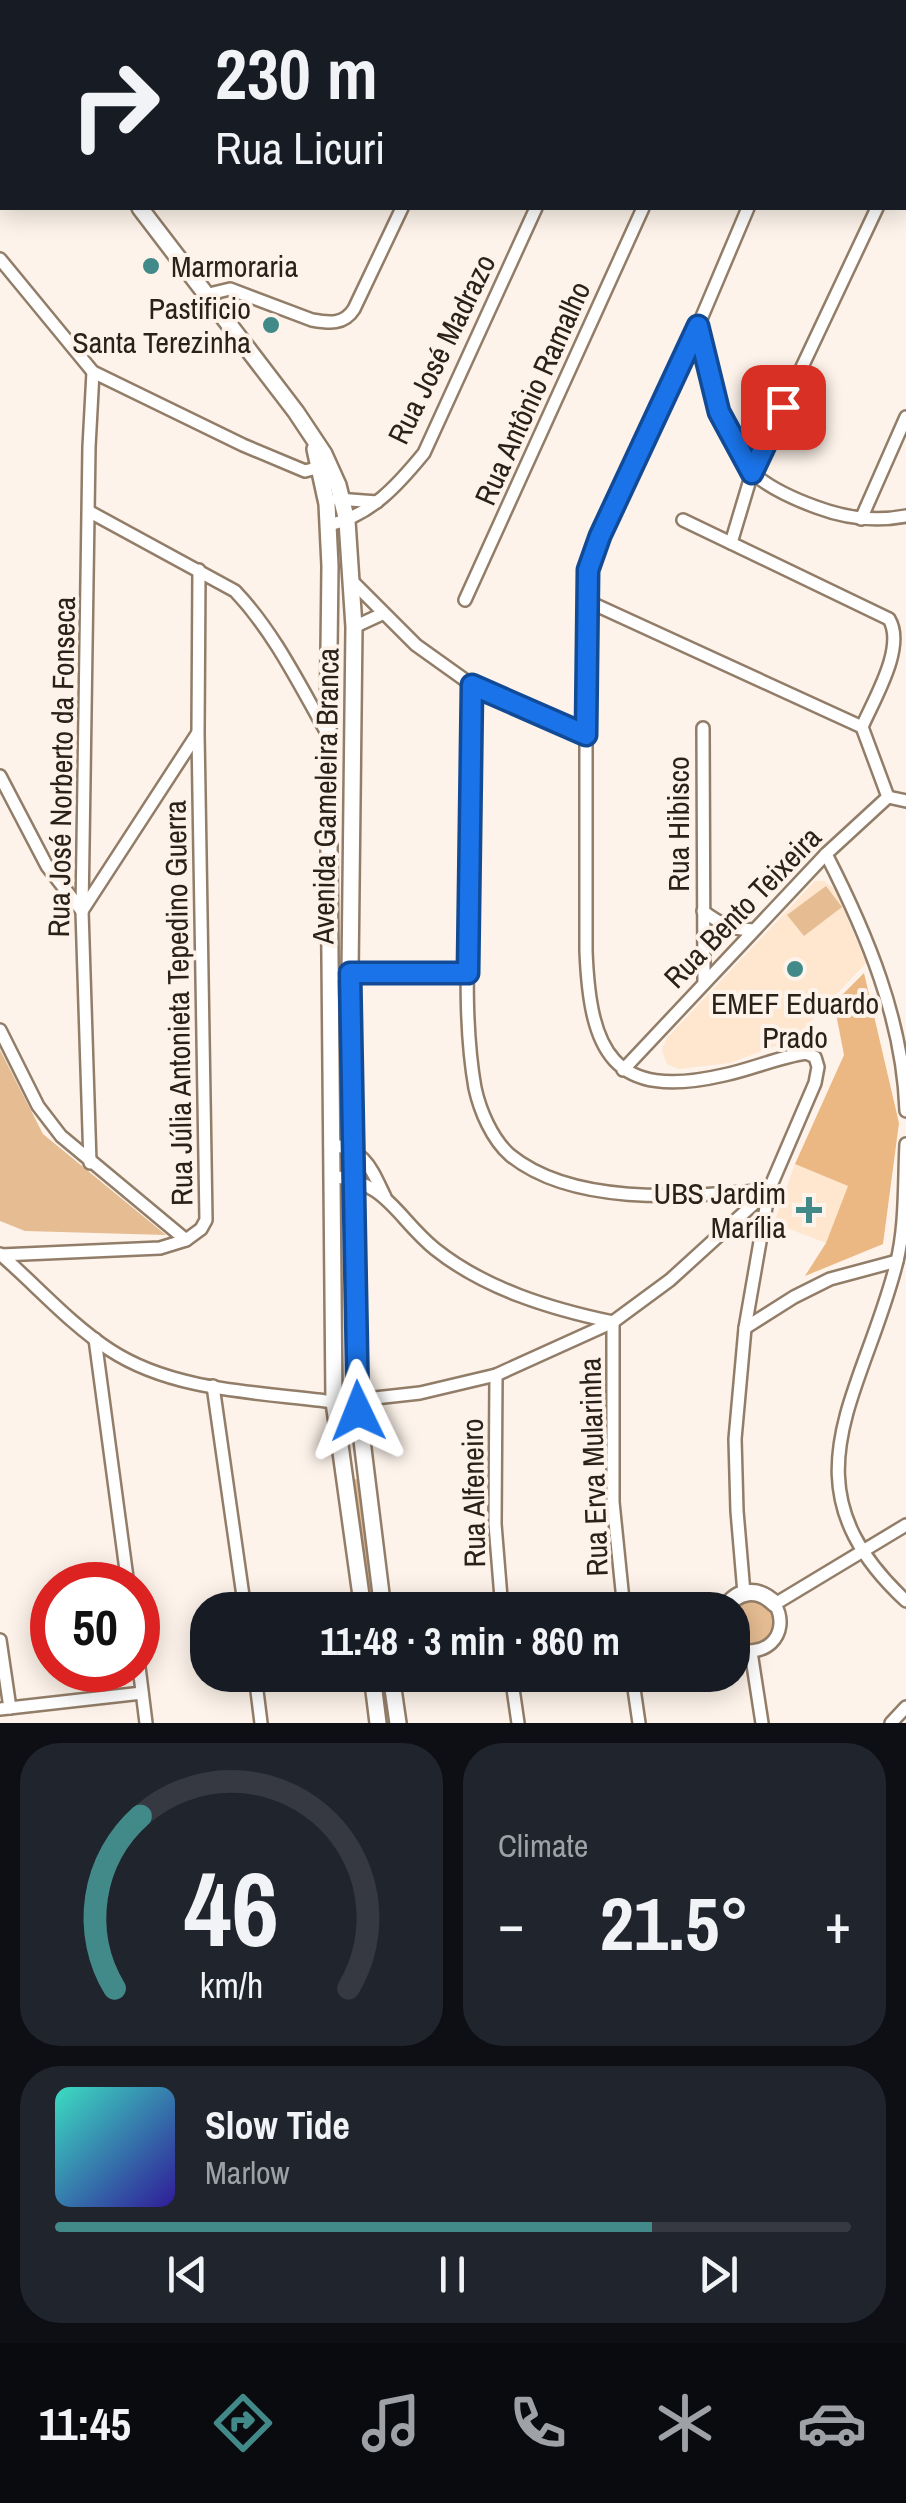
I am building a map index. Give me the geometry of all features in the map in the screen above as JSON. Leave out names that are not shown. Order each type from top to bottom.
[{"type":"main road","points":[[142,210],[296,412],[314,440],[324,466]]},
{"type":"main road","name":"Avenida Gameleira Branca","points":[[324,466],[329,526],[334,1402],[360,1592]]},
{"type":"main road","name":"Avenida Gameleira Branca","points":[[324,466],[343,500],[352,581],[350,973],[356,1400],[381,1592]]},
{"type":"main road","points":[[328,763],[351,764]]},
{"type":"main road","points":[[750,1593],[762,1594],[776,1604]]},
{"type":"main road","points":[[374,1692],[378,1723]]},
{"type":"main road","points":[[394,1692],[398,1723]]},
{"type":"street","points":[[205,294],[230,288],[312,320],[337,322],[350,316],[401,210]]},
{"type":"street","name":"Rua José Madrazo","points":[[329,526],[348,521],[378,502],[424,454],[535,210]]},
{"type":"street","name":"Rua Antônio Ramalho","points":[[465,600],[642,210]]},
{"type":"street","points":[[743,210],[698,326],[600,536],[588,570],[586,735],[588,999],[602,1044],[624,1070],[649,1080],[693,1082],[799,1054],[811,1054],[818,1067],[815,1083],[768,1190],[745,1328],[735,1439],[744,1592]]},
{"type":"street","points":[[731,543],[752,473],[876,210]]},
{"type":"street","points":[[0,259],[93,372],[306,471],[324,466]]},
{"type":"street","points":[[698,326],[719,412],[752,473],[792,498],[834,514],[861,519],[906,516]]},
{"type":"street","name":"Rua José Norberto da Fonseca","points":[[90,1163],[82,911],[88,447],[93,372]]},
{"type":"street","points":[[861,519],[906,416]]},
{"type":"street","points":[[326,496],[378,502]]},
{"type":"street","points":[[90,512],[236,590],[253,610],[328,736]]},
{"type":"street","points":[[683,520],[890,619],[895,647],[862,726],[888,796],[906,801]]},
{"type":"street","name":"Rua Júlia Antonieta Tepedino Guerra","points":[[1,1254],[160,1248],[186,1240],[201,1230],[208,1213],[198,732],[199,570]]},
{"type":"street","points":[[352,581],[416,645],[472,685],[586,735]]},
{"type":"street","points":[[587,601],[862,726]]},
{"type":"street","points":[[354,627],[382,614]]},
{"type":"street","points":[[472,685],[468,973],[476,1091],[496,1138],[510,1154],[534,1170],[592,1189],[657,1196],[768,1190]]},
{"type":"street","name":"Rua Hibisco","points":[[704,728],[704,981]]},
{"type":"street","points":[[0,776],[46,866],[82,911],[198,732]]},
{"type":"street","name":"Rua Bento Teixeira","points":[[624,1070],[826,854],[888,796]]},
{"type":"street","points":[[826,854],[860,922],[890,1007],[900,1050],[906,1111]]},
{"type":"street","points":[[703,911],[720,924],[753,930]]},
{"type":"street","points":[[330,975],[468,973]]},
{"type":"street","points":[[0,1030],[38,1106],[61,1136],[186,1240]]},
{"type":"street","points":[[330,1144],[353,1148],[368,1164],[386,1197],[435,1248],[479,1276],[558,1310],[613,1322]]},
{"type":"street","points":[[906,1144],[897,1261],[840,1429],[836,1466],[839,1494],[862,1552],[884,1581],[906,1601]]},
{"type":"street","points":[[331,1176],[354,1178],[386,1197]]},
{"type":"street","points":[[1,1254],[95,1339],[139,1366],[168,1377],[213,1386],[334,1402],[338,1395],[346,1393],[356,1400],[420,1394],[496,1375],[613,1322],[670,1280],[768,1190]]},
{"type":"street","points":[[745,1328],[830,1279],[897,1261]]},
{"type":"street","name":"Rua Erva Mularinha","points":[[613,1322],[613,1502],[622,1592]]},
{"type":"street","points":[[95,1339],[125,1562]]},
{"type":"street","name":"Rua Alfeneiro","points":[[496,1375],[495,1524],[501,1592]]},
{"type":"street","points":[[213,1386],[242,1592]]},
{"type":"street","points":[[762,1723],[751,1652],[776,1640],[781,1621],[776,1604],[906,1525]]},
{"type":"street","points":[[0,1640],[5,1708],[142,1693],[146,1723]]},
{"type":"street","points":[[257,1692],[262,1723]]},
{"type":"street","points":[[513,1692],[518,1723]]},
{"type":"street","points":[[634,1692],[639,1723]]},
{"type":"street","points":[[891,1723],[906,1707]]},
{"type":"shaded area","name":"EMEF Eduardo Prado","points":[[815,881],[824,881],[835,889],[866,963],[801,1032],[786,1042],[730,1063],[679,1069],[667,1064],[662,1050],[667,1038]]},
{"type":"shaded area","points":[[826,886],[842,907],[804,936],[787,915]]},
{"type":"shaded area","points":[[864,973],[899,1123],[883,1244],[805,1276],[826,1243],[848,1186],[795,1164],[844,1055],[834,1003]]},
{"type":"shaded area","points":[[0,1050],[43,1134],[166,1235],[25,1231],[0,1221]]},
{"type":"shaded area","name":"UBS Jardim Marília","points":[[795,1164],[848,1186],[826,1243],[774,1223]]},
{"type":"shaded area","points":[[357,1479],[373,1592],[368,1592],[352,1480]]},
{"type":"shaded area","points":[[760,1598],[775,1613],[770,1636],[750,1648],[750,1599]]},
{"type":"place","name":"Marmoraria","points":[[151,266]]},
{"type":"place","name":"Pastificio Santa Terezinha","points":[[271,325]]},
{"type":"place","name":"EMEF Eduardo Prado","points":[[795,969]]},
{"type":"place","name":"UBS Jardim Marília","points":[[809,1210]]},
{"type":"route","points":[[358,1411],[350,973],[468,973],[472,685],[586,735],[588,570],[600,536],[698,326],[719,412],[752,473],[783,407]]}]
